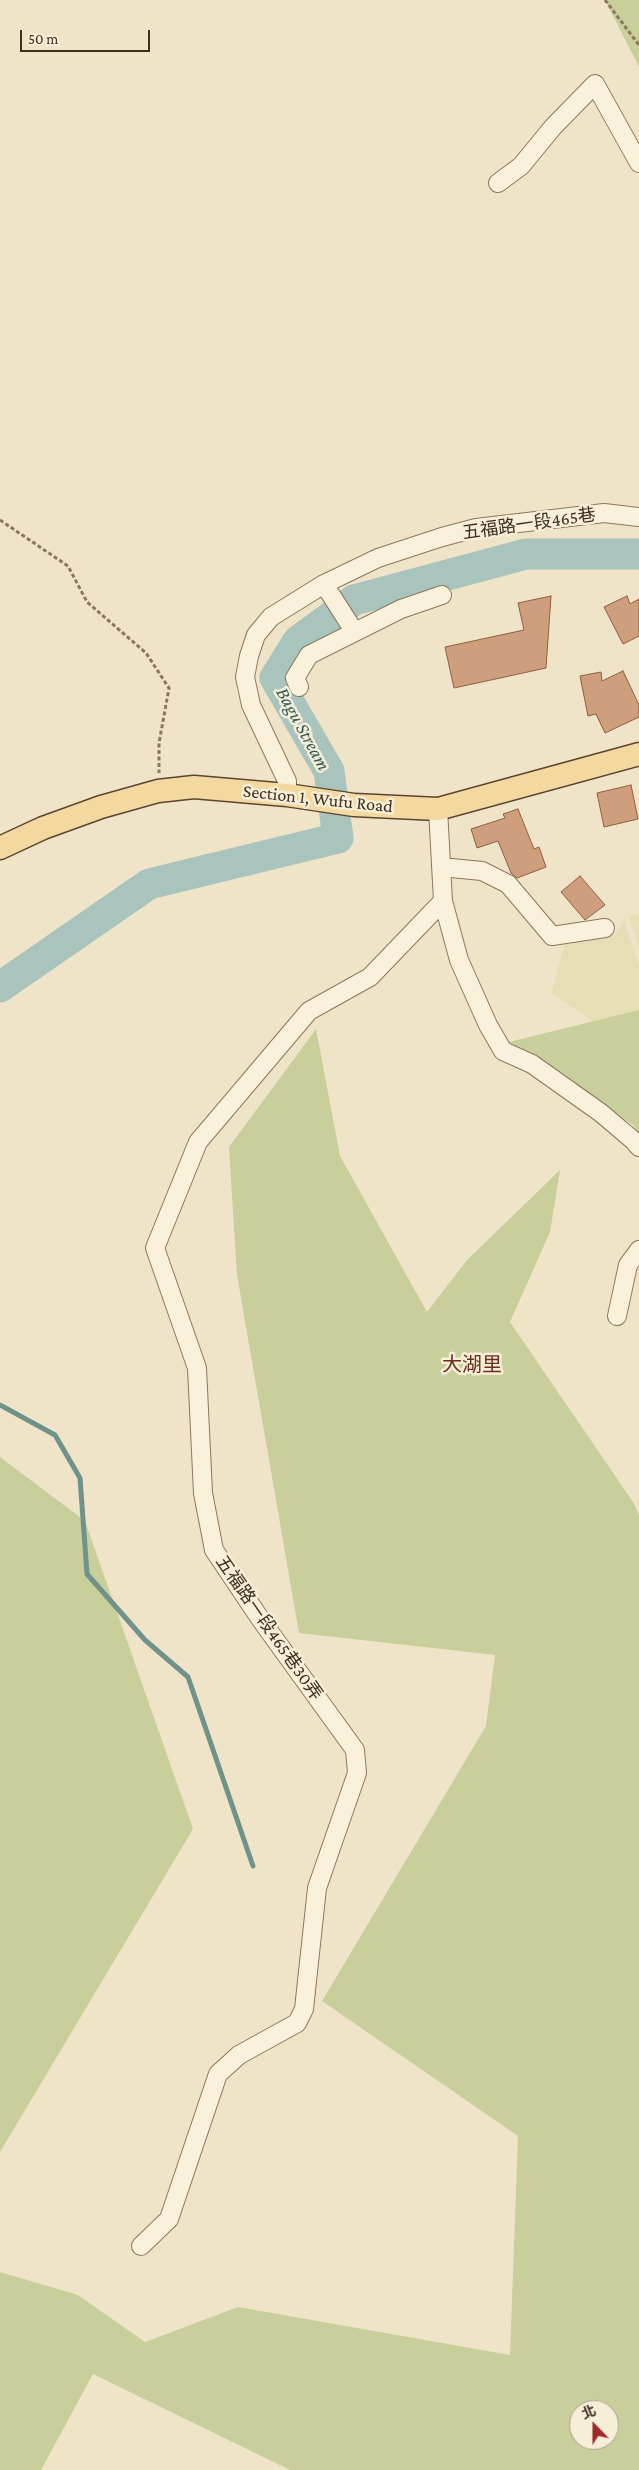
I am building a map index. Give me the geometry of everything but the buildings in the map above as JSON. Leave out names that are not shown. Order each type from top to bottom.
[{"type":"main road","name":"Section 1, Wufu Road","points":[[0,848],[43,828],[102,807],[158,791],[194,787],[287,795],[354,805],[438,809],[639,754]]},
{"type":"lane","points":[[498,183],[521,166],[552,127],[595,84],[639,163]]},
{"type":"lane","name":"五福路一段465巷","points":[[287,795],[287,781],[251,705],[245,677],[256,635],[271,617],[324,584],[378,558],[476,528],[604,513],[639,516]]},
{"type":"lane","points":[[324,584],[354,631]]},
{"type":"lane","points":[[299,687],[295,678],[309,655],[401,609],[442,595]]},
{"type":"lane","points":[[438,809],[443,901],[460,960],[488,1025],[503,1051],[532,1064],[601,1113],[634,1140],[639,1147]]},
{"type":"lane","points":[[441,867],[482,871],[508,884],[552,936],[605,928]]},
{"type":"lane","name":"五福路一段465巷30弄","points":[[141,2246],[169,2219],[218,2074],[239,2055],[296,2022],[304,2009],[317,1888],[357,1773],[355,1750],[214,1550],[203,1493],[197,1368],[155,1248],[198,1142],[309,1012],[370,977],[443,901]]},
{"type":"lane","points":[[617,1316],[628,1265],[639,1250]]},
{"type":"path","points":[[606,0],[639,45]]},
{"type":"path","points":[[0,520],[68,566],[88,602],[146,653],[169,688],[159,743],[158,791]]},
{"type":"shaded area","points":[[639,914],[639,946],[629,916]]},
{"type":"shaded area","points":[[624,921],[639,964],[639,1011],[599,1026],[552,993],[565,942],[614,935]]},
{"type":"green space","points":[[605,0],[639,0],[639,67]]},
{"type":"green space","points":[[639,1010],[639,1135],[633,1125],[509,1042]]},
{"type":"green space","points":[[316,1029],[340,1156],[427,1312],[467,1260],[560,1170],[550,1232],[510,1322],[633,1502],[639,1515],[639,2470],[290,2470],[93,2374],[41,2470],[0,2470],[0,2272],[78,2295],[145,2342],[238,2307],[510,2355],[518,2136],[322,2001],[486,1726],[495,1655],[299,1633],[237,1275],[229,1147]]},
{"type":"green space","points":[[0,1457],[85,1521],[193,1829],[0,2152]]},
{"type":"waterway","name":"Bagu Stream","points":[[0,987],[149,884],[338,838],[329,771],[275,678],[298,641],[354,600],[526,554],[639,554]]},
{"type":"waterway","points":[[0,1405],[55,1435],[80,1478],[87,1574],[145,1640],[188,1677],[253,1866]]},
{"type":"district","name":"大湖里","points":[[472,1365]]}]
